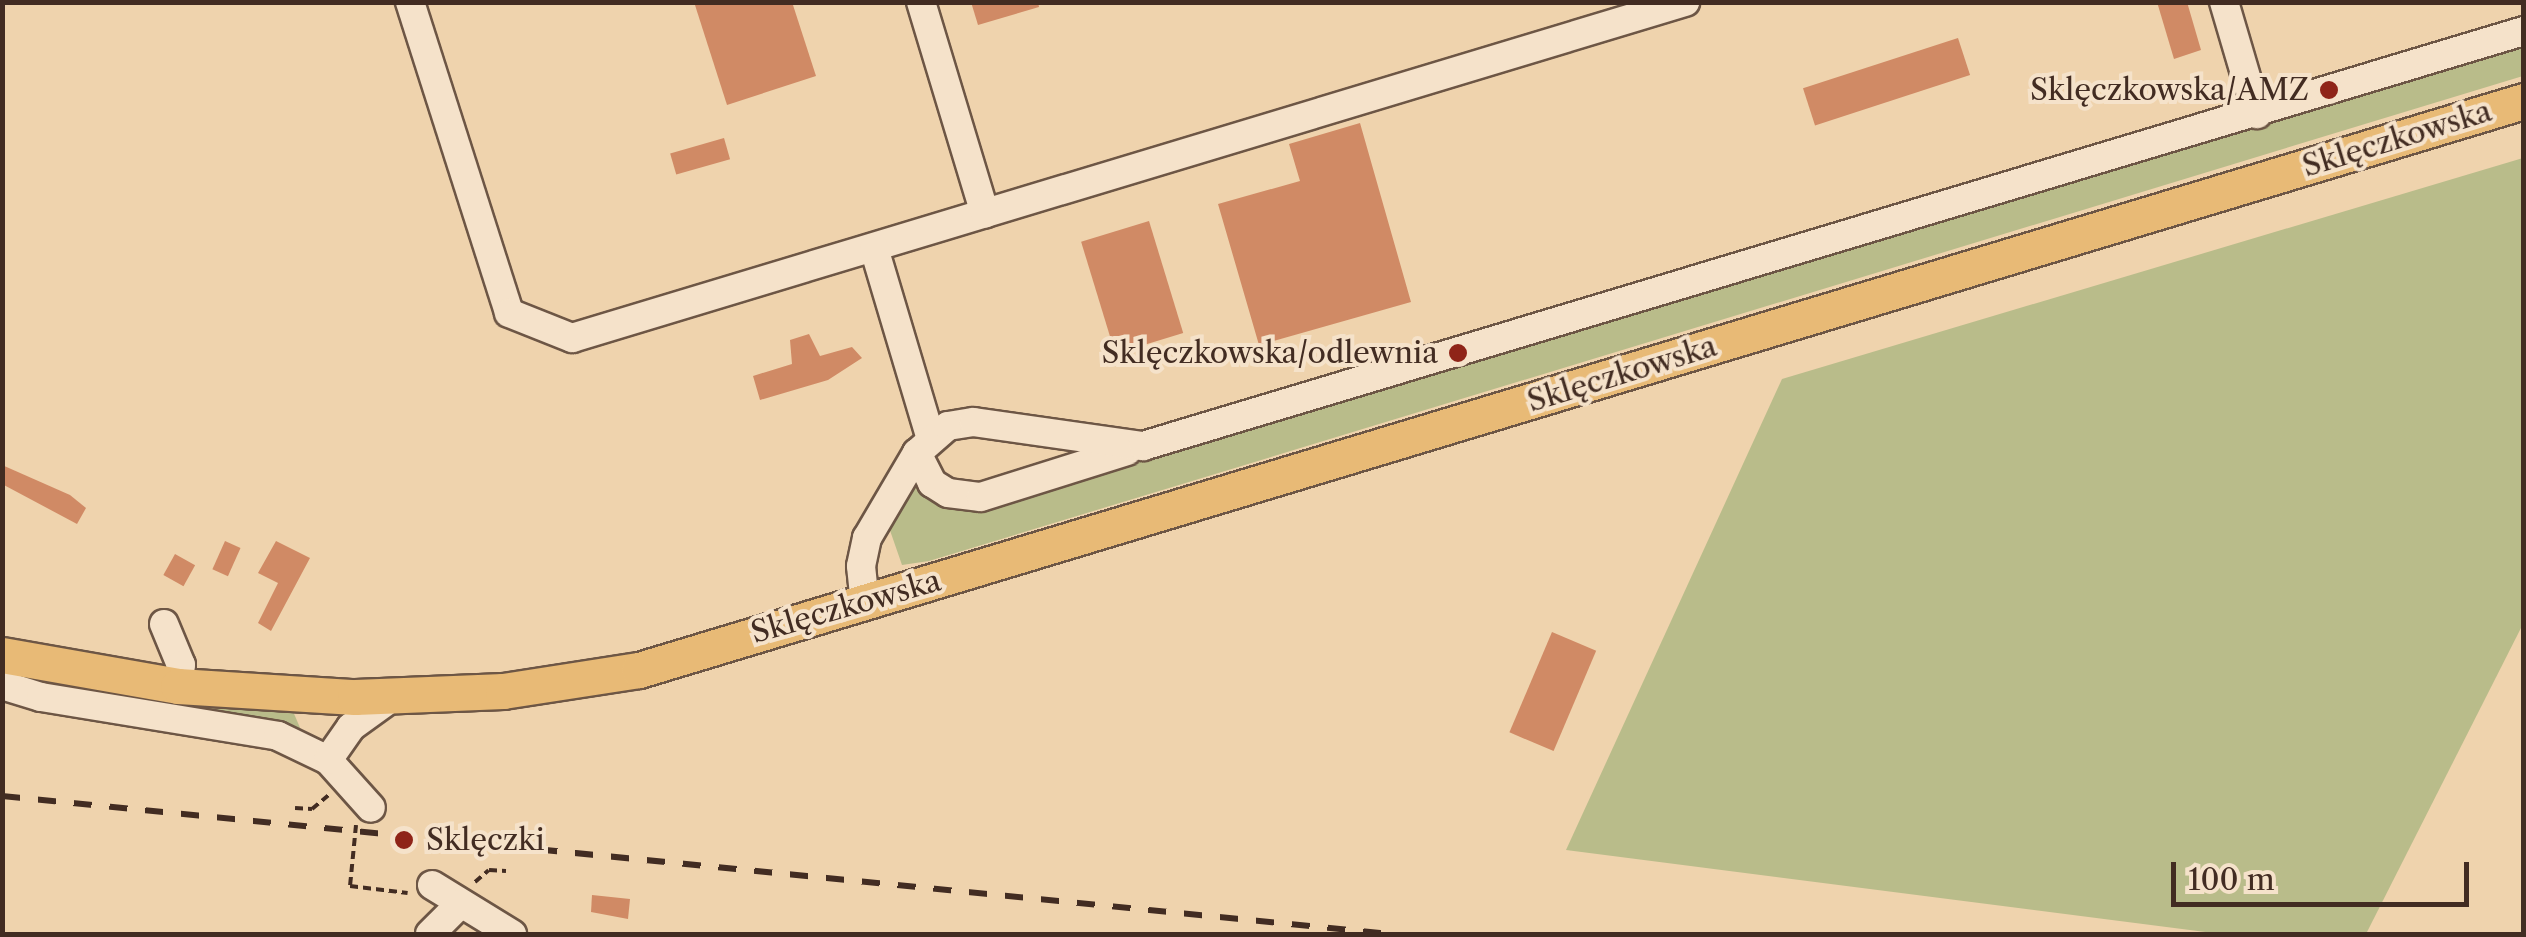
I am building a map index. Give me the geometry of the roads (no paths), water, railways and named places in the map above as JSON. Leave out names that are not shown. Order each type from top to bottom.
[{"type":"main road","name":"Sklęczkowska","points":[[2,656],[394,696],[583,681],[865,604],[2524,101]]},
{"type":"main road","name":"Sklęczkowska","points":[[2,634],[180,676],[440,674],[719,643]]},
{"type":"street","points":[[410,2],[509,313],[572,338],[1685,2]]},
{"type":"street","points":[[921,2],[985,214]]},
{"type":"street","points":[[2224,2],[2257,114]]},
{"type":"street","points":[[874,248],[932,483],[948,493],[981,497],[2524,31]]},
{"type":"street","points":[[865,604],[861,566],[867,538],[924,445],[974,422],[1143,446]]},
{"type":"street","points":[[164,624],[180,676]]},
{"type":"street","points":[[2,685],[41,698],[254,731],[328,760],[364,809]]},
{"type":"street","points":[[328,760],[351,727],[394,696]]},
{"type":"street","points":[[430,934],[449,896],[512,934]]},
{"type":"railway","points":[[2,796],[1390,934]]},
{"type":"place","name":"Sklęczkowska/AMZ","points":[[2329,90]]},
{"type":"place","name":"Sklęczkowska/odlewnia","points":[[1458,353]]},
{"type":"place","name":"Sklęczki","points":[[404,840]]}]
